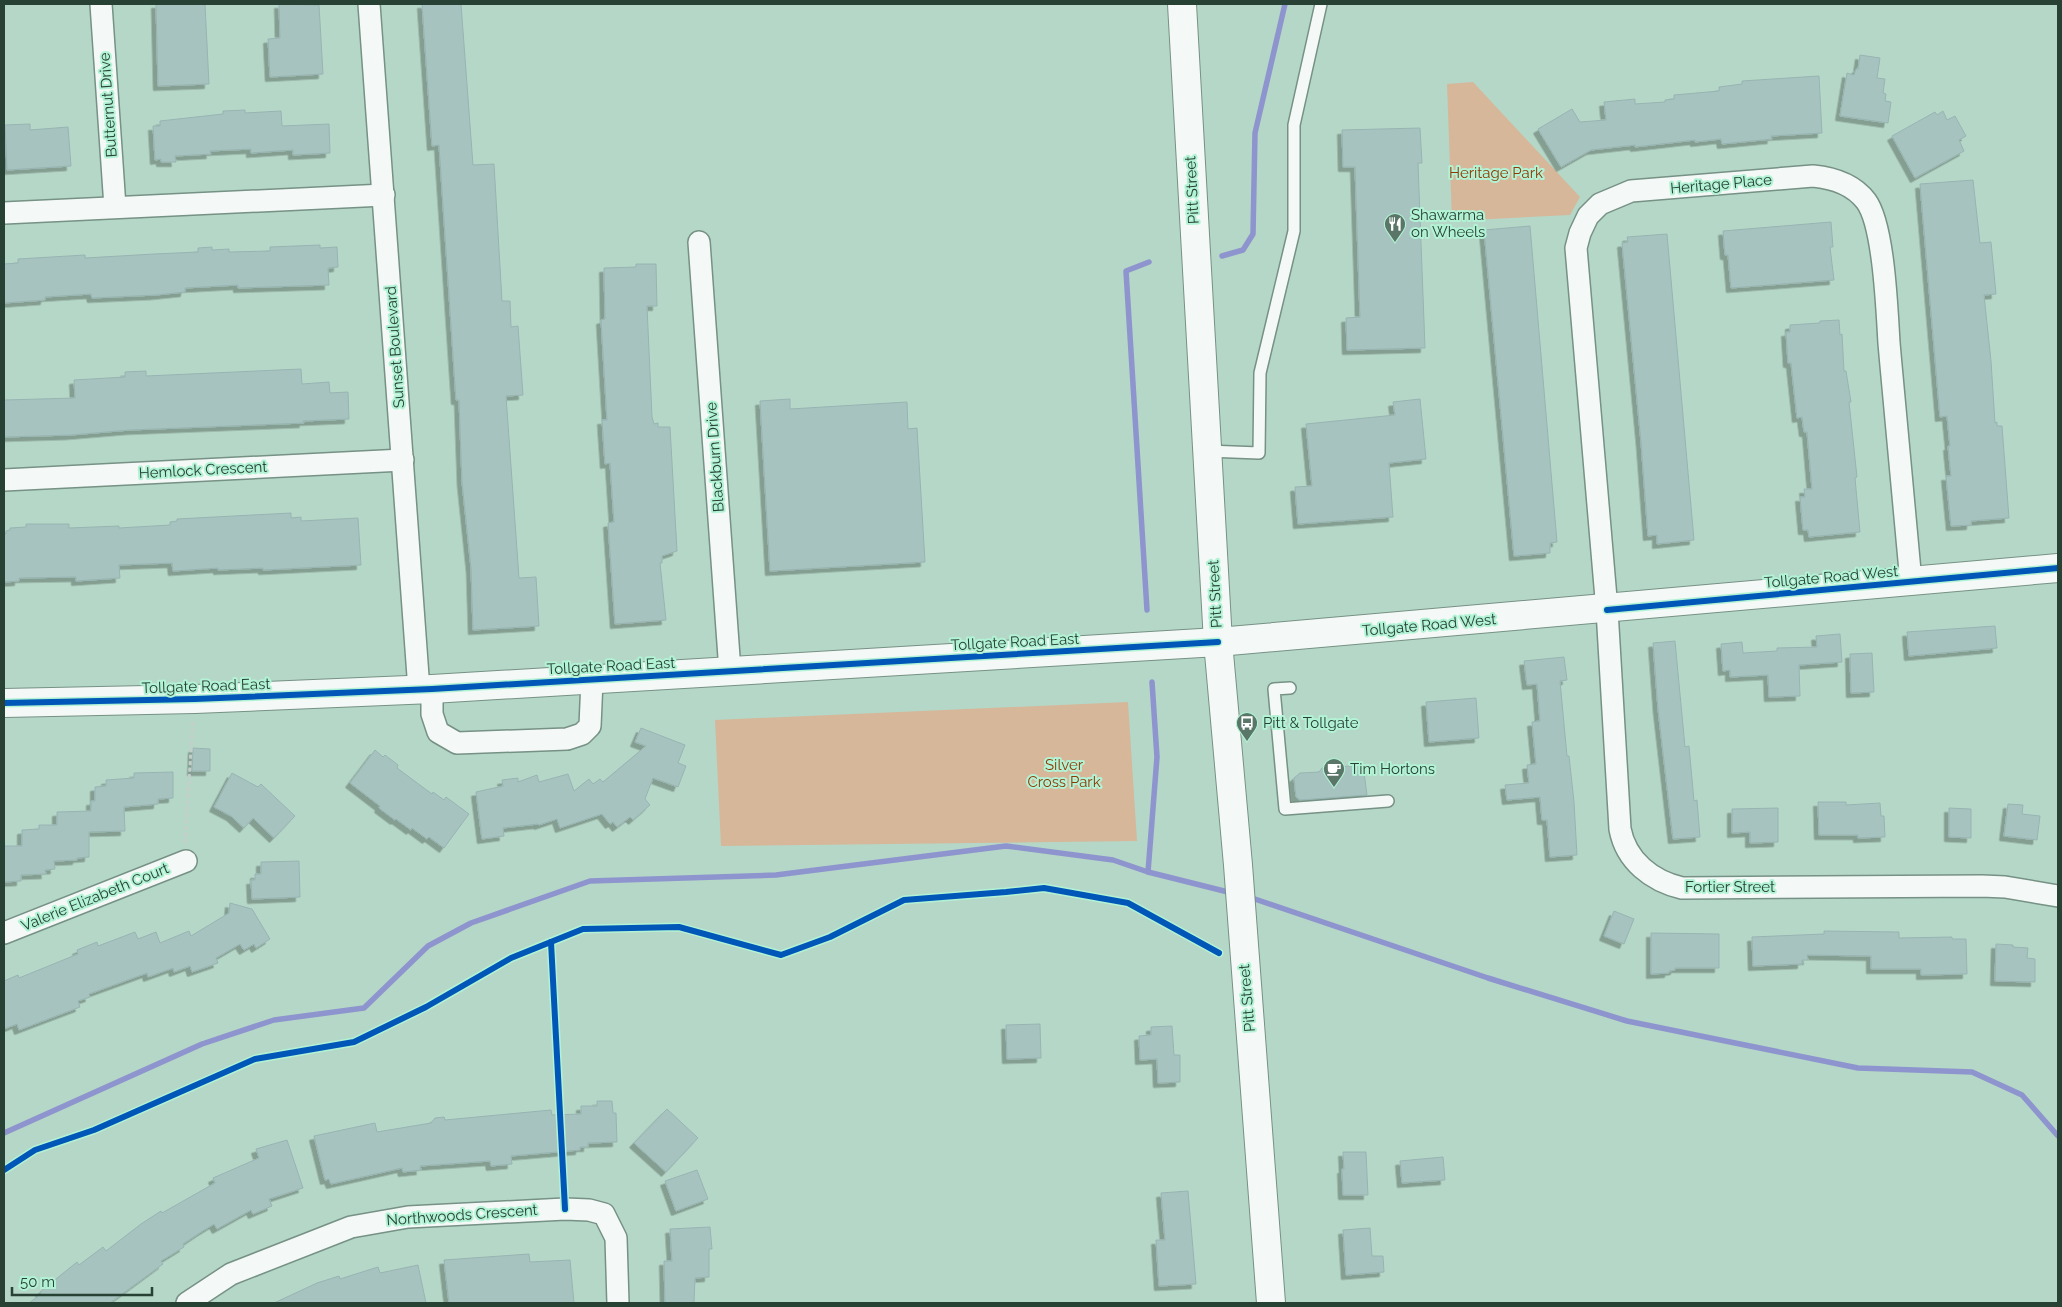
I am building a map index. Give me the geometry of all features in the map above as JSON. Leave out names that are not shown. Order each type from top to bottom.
[{"type":"street","name":"Butternut Drive","points":[[101,4],[115,207]]},
{"type":"street","name":"Sunset Boulevard","points":[[369,4],[403,460],[426,689],[432,714],[438,732],[458,743],[567,739],[582,734],[590,726],[592,680]]},
{"type":"street","name":"Pitt Street","points":[[1182,4],[1218,642],[1238,865],[1271,1303]]},
{"type":"street","name":"Heritage Place","points":[[1607,610],[1576,248],[1580,233],[1588,216],[1600,204],[1631,191],[1813,176],[1843,182],[1867,202],[1875,219],[1883,271],[1911,582]]},
{"type":"street","points":[[4,213],[384,195]]},
{"type":"street","name":"Blackburn Drive","points":[[699,242],[730,671]]},
{"type":"street","name":"Hemlock Crescent","points":[[4,480],[403,460]]},
{"type":"street","name":"Tollgate Road West","points":[[1218,642],[1607,610],[2058,568]]},
{"type":"street","name":"Fortier Street","points":[[1607,610],[1620,829],[1622,839],[1631,857],[1648,874],[1667,884],[1682,888],[1982,886],[2005,887],[2058,896]]},
{"type":"street","name":"Tollgate Road East","points":[[4,704],[195,699],[426,689],[1218,642]]},
{"type":"street","name":"Valerie Elizabeth Court","points":[[4,933],[186,861]]},
{"type":"street","name":"Northwoods Crescent","points":[[187,1303],[231,1274],[351,1227],[408,1217],[564,1209],[589,1210],[604,1214],[616,1238],[618,1303]]},
{"type":"lane","points":[[1207,451],[1259,453],[1260,373],[1294,231],[1294,124],[1322,4]]},
{"type":"lane","points":[[1290,688],[1274,689],[1285,809],[1388,801]]},
{"type":"path","points":[[186,861],[184,840],[195,699]]},
{"type":"green space","name":"Heritage Park","points":[[1473,82],[1580,197],[1570,215],[1452,221],[1447,84]]},
{"type":"green space","name":"Silver Cross Park","points":[[1128,702],[1137,841],[721,846],[715,720]]},
{"type":"building","points":[[156,4],[205,4],[209,84],[158,86]]},
{"type":"building","points":[[279,4],[319,5],[323,74],[270,77],[268,39],[280,38]]},
{"type":"building","points":[[422,4],[461,4],[473,165],[494,164],[502,301],[510,301],[511,327],[518,326],[523,395],[506,396],[519,578],[536,577],[539,626],[473,630],[471,568],[462,482],[459,400],[456,400],[439,145],[432,146]]},
{"type":"building","points":[[1860,55],[1880,58],[1877,78],[1885,79],[1883,93],[1886,94],[1885,101],[1891,102],[1888,123],[1840,116],[1847,73],[1854,75],[1856,69],[1858,69]]},
{"type":"building","points":[[1819,76],[1822,133],[1771,136],[1772,139],[1722,144],[1721,139],[1695,142],[1695,140],[1591,150],[1561,167],[1538,129],[1572,109],[1580,122],[1606,120],[1604,102],[1635,99],[1635,104],[1665,102],[1665,100],[1674,99],[1674,95],[1719,91],[1719,87],[1742,84],[1742,81]]},
{"type":"building","points":[[245,110],[245,113],[281,111],[282,126],[329,124],[330,153],[293,155],[293,150],[251,153],[251,149],[210,151],[211,154],[175,156],[176,162],[161,162],[161,159],[155,160],[153,126],[160,126],[160,121],[223,114],[223,111]]},
{"type":"building","points":[[1943,111],[1947,120],[1955,116],[1966,136],[1959,140],[1964,151],[1915,178],[1892,136],[1935,112],[1937,115]]},
{"type":"building","points":[[30,124],[30,130],[68,127],[71,166],[7,170],[5,125]]},
{"type":"building","points":[[1420,128],[1422,163],[1418,163],[1425,348],[1347,350],[1346,318],[1360,317],[1355,167],[1343,167],[1342,130]]},
{"type":"building","points":[[1973,180],[1980,243],[1991,242],[1996,294],[1984,295],[1995,423],[1997,422],[1997,426],[2002,426],[2009,518],[1971,521],[1971,525],[1951,526],[1946,476],[1951,476],[1948,446],[1950,446],[1947,416],[1940,417],[1920,184]]},
{"type":"building","points":[[1831,222],[1833,247],[1830,247],[1834,280],[1731,288],[1728,255],[1725,255],[1723,231]]},
{"type":"building","points":[[1530,226],[1557,542],[1550,543],[1550,553],[1514,556],[1484,230]]},
{"type":"building","points":[[1667,234],[1694,540],[1657,544],[1657,535],[1648,536],[1622,243],[1628,242],[1627,237]]},
{"type":"building","points":[[320,245],[320,248],[337,247],[338,267],[328,268],[329,285],[238,288],[238,285],[185,288],[185,292],[156,295],[92,298],[91,294],[45,297],[45,300],[4,303],[4,264],[18,263],[18,259],[85,255],[85,258],[198,252],[198,248],[212,247],[212,250],[229,249],[229,252],[270,251],[270,247]]},
{"type":"building","points":[[636,264],[656,264],[657,306],[647,306],[652,417],[654,424],[658,423],[658,427],[670,427],[677,551],[662,556],[662,563],[660,563],[666,620],[615,624],[608,523],[614,522],[610,463],[605,464],[602,420],[607,420],[601,320],[605,319],[604,268],[636,267]]},
{"type":"building","points":[[1839,320],[1840,335],[1842,334],[1844,371],[1846,371],[1851,402],[1849,402],[1857,477],[1855,478],[1860,532],[1809,537],[1808,530],[1803,530],[1800,497],[1805,497],[1804,489],[1812,489],[1807,432],[1804,432],[1802,417],[1797,418],[1791,363],[1788,363],[1786,332],[1790,332],[1790,325]]},
{"type":"building","points":[[301,369],[302,384],[329,382],[330,393],[348,392],[349,419],[303,421],[304,423],[4,437],[4,400],[75,398],[74,380],[125,377],[125,372],[146,371],[146,376]]},
{"type":"building","points":[[790,399],[790,409],[907,402],[908,429],[917,428],[925,562],[770,571],[760,401]]},
{"type":"building","points":[[1420,399],[1426,459],[1389,463],[1393,517],[1298,524],[1295,487],[1312,486],[1306,424],[1395,415],[1393,402]]},
{"type":"building","points":[[291,513],[291,518],[301,517],[301,521],[358,518],[361,565],[263,570],[263,568],[218,570],[218,568],[173,571],[172,563],[119,565],[120,578],[76,581],[76,577],[19,578],[19,581],[4,582],[4,534],[10,528],[26,527],[26,524],[69,524],[69,528],[119,526],[119,528],[170,525],[170,522],[177,521],[177,519]]},
{"type":"building","points":[[1995,626],[1997,648],[1909,656],[1907,632]]},
{"type":"building","points":[[1840,634],[1842,662],[1799,665],[1800,696],[1769,697],[1768,675],[1730,677],[1730,670],[1723,671],[1721,644],[1742,642],[1743,653],[1777,651],[1777,648],[1817,647],[1816,636]]},
{"type":"building","points":[[1675,641],[1685,747],[1689,746],[1694,801],[1697,800],[1700,837],[1673,839],[1658,709],[1653,643]]},
{"type":"building","points":[[1872,653],[1874,692],[1851,693],[1850,654]]},
{"type":"building","points":[[1564,657],[1567,680],[1560,681],[1567,756],[1569,756],[1574,802],[1577,855],[1550,857],[1547,820],[1542,820],[1540,797],[1507,800],[1505,785],[1529,783],[1527,765],[1536,764],[1532,722],[1540,721],[1537,684],[1527,685],[1524,661]]},
{"type":"building","points":[[1476,698],[1479,738],[1429,742],[1426,702]]},
{"type":"building","points":[[641,728],[685,745],[678,763],[686,766],[678,787],[653,778],[645,799],[650,805],[633,820],[630,817],[617,827],[613,822],[610,824],[602,814],[560,828],[557,819],[539,825],[503,828],[504,836],[482,839],[476,792],[503,786],[502,780],[518,778],[518,782],[537,775],[539,782],[568,774],[574,791],[589,779],[593,784],[600,779],[603,782],[646,746],[635,742]]},
{"type":"building","points":[[193,748],[210,749],[210,771],[192,771]]},
{"type":"building","points":[[375,750],[398,765],[397,768],[432,794],[433,792],[444,800],[446,797],[469,814],[444,848],[429,837],[427,839],[412,828],[411,830],[395,820],[350,783]]},
{"type":"building","name":"Tim Hortons","points":[[1363,765],[1367,795],[1300,800],[1296,797],[1294,778],[1300,773],[1319,772],[1322,768]]},
{"type":"building","points":[[173,772],[173,798],[158,799],[158,804],[124,807],[125,831],[89,832],[89,857],[77,858],[77,860],[54,861],[55,869],[45,870],[46,874],[21,875],[21,881],[4,882],[4,846],[22,846],[22,830],[39,829],[39,825],[57,825],[57,812],[91,811],[91,801],[95,801],[95,787],[106,786],[106,780],[134,778],[134,773]]},
{"type":"building","points":[[232,773],[258,787],[261,784],[295,816],[274,838],[253,818],[244,828],[231,816],[214,807]]},
{"type":"building","points":[[1818,802],[1846,802],[1846,805],[1880,803],[1881,816],[1884,816],[1885,837],[1858,838],[1858,835],[1819,835]]},
{"type":"building","points":[[2008,804],[2023,805],[2022,814],[2040,816],[2037,840],[2004,836]]},
{"type":"building","points":[[1778,808],[1778,842],[1750,843],[1750,832],[1732,833],[1732,809]]},
{"type":"building","points":[[1949,808],[1971,809],[1971,838],[1949,837]]},
{"type":"building","points":[[299,861],[300,897],[252,899],[251,880],[255,880],[255,874],[261,874],[261,862]]},
{"type":"building","points":[[230,903],[252,909],[270,939],[256,948],[254,944],[244,950],[240,944],[216,958],[218,963],[192,972],[190,966],[174,972],[173,968],[148,977],[147,973],[89,994],[90,997],[78,1001],[80,1007],[19,1030],[17,1024],[4,1029],[4,981],[18,975],[19,978],[78,954],[77,950],[97,942],[98,946],[135,932],[138,939],[156,932],[160,943],[189,931],[191,936],[229,913]]},
{"type":"building","points":[[1614,911],[1634,919],[1624,944],[1604,936]]},
{"type":"building","points":[[1824,931],[1899,932],[1899,938],[1952,937],[1952,939],[1966,939],[1967,974],[1921,975],[1921,969],[1871,969],[1871,956],[1807,955],[1808,960],[1802,960],[1802,964],[1753,966],[1752,937],[1824,934]]},
{"type":"building","points":[[1651,933],[1719,934],[1719,968],[1675,968],[1675,970],[1669,971],[1669,973],[1651,974]]},
{"type":"building","points":[[1996,944],[2028,948],[2027,958],[2035,959],[2035,982],[1995,981]]},
{"type":"building","points":[[1040,1024],[1041,1058],[1007,1059],[1006,1025]]},
{"type":"building","points":[[1172,1026],[1174,1055],[1180,1055],[1180,1082],[1158,1083],[1157,1059],[1140,1060],[1139,1036],[1151,1035],[1151,1027]]},
{"type":"building","points":[[597,1101],[612,1101],[613,1113],[616,1113],[617,1142],[588,1143],[588,1147],[580,1147],[580,1150],[511,1156],[512,1164],[491,1166],[490,1161],[420,1166],[421,1170],[403,1172],[402,1168],[331,1184],[329,1179],[325,1180],[314,1136],[375,1123],[377,1132],[431,1123],[435,1118],[444,1117],[445,1120],[551,1110],[552,1115],[581,1114],[581,1106],[597,1106]]},
{"type":"building","points":[[667,1109],[698,1138],[666,1172],[634,1143]]},
{"type":"building","points":[[287,1140],[303,1188],[269,1199],[272,1206],[253,1214],[251,1210],[217,1229],[214,1224],[183,1244],[184,1247],[161,1261],[163,1264],[110,1303],[29,1303],[77,1262],[79,1265],[103,1247],[106,1251],[161,1211],[162,1213],[215,1183],[213,1178],[259,1158],[256,1149]]},
{"type":"building","points":[[1343,1152],[1366,1152],[1368,1195],[1343,1195]]},
{"type":"building","points":[[1443,1157],[1445,1180],[1402,1183],[1400,1161]]},
{"type":"building","points":[[697,1170],[708,1199],[676,1211],[665,1181]]},
{"type":"building","points":[[1188,1191],[1196,1284],[1159,1286],[1156,1240],[1165,1240],[1161,1193]]},
{"type":"building","points":[[710,1227],[712,1249],[709,1249],[709,1277],[695,1278],[694,1303],[665,1303],[664,1261],[672,1261],[670,1229]]},
{"type":"building","points":[[1370,1228],[1372,1256],[1383,1256],[1384,1272],[1346,1275],[1343,1230]]},
{"type":"building","points":[[529,1254],[530,1262],[570,1260],[574,1303],[449,1303],[444,1260]]},
{"type":"building","points":[[418,1265],[426,1303],[274,1303],[317,1283],[339,1276],[340,1279],[378,1267],[380,1273]]},
{"type":"waterway","points":[[1222,256],[1243,250],[1253,234],[1255,133],[1285,4]]},
{"type":"waterway","points":[[1147,610],[1126,271],[1149,262]]},
{"type":"waterway","points":[[1148,872],[1157,757],[1152,682]]},
{"type":"waterway","points":[[4,1133],[202,1044],[274,1020],[364,1008],[428,946],[471,923],[590,881],[776,875],[1006,846],[1113,860],[1148,872],[1232,893]]},
{"type":"waterway","points":[[1249,897],[1488,978],[1627,1021],[1858,1068],[1972,1072],[2022,1095],[2058,1136]]},
{"type":"cycle path","points":[[1607,610],[2058,568]]},
{"type":"cycle path","points":[[4,703],[195,699],[432,689],[1218,642]]},
{"type":"cycle path","points":[[4,1170],[35,1150],[94,1130],[255,1059],[354,1042],[426,1007],[511,958],[583,929],[679,927],[781,955],[830,937],[904,900],[1044,888],[1128,903],[1219,953]]},
{"type":"cycle path","points":[[551,942],[565,1209]]},
{"type":"place","name":"Shawarma on Wheels","points":[[1395,243]]},
{"type":"place","name":"Pitt & Tollgate","points":[[1247,742]]},
{"type":"place","name":"Tim Hortons","points":[[1334,788]]}]
